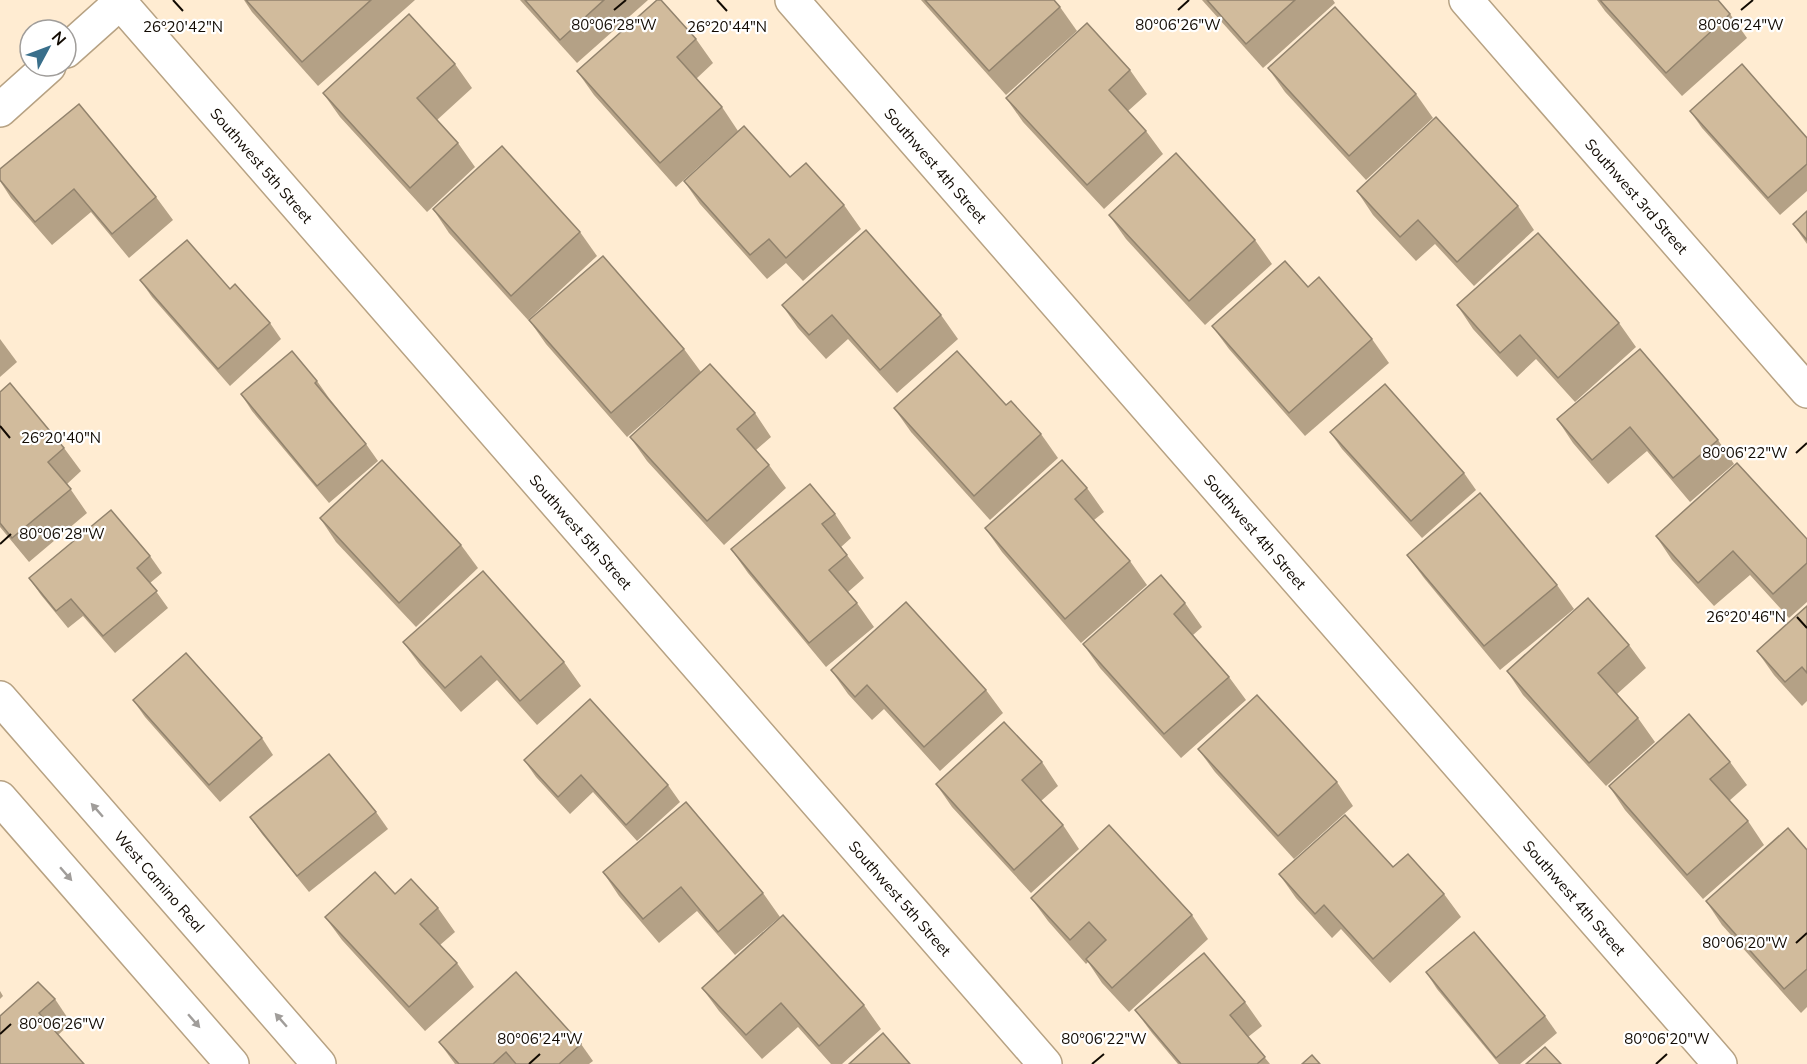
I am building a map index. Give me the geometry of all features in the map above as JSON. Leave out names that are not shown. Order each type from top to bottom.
[{"type":"street","name":"Southwest 4th Street","points":[[792,0],[1720,1064]]},
{"type":"street","name":"Southwest 3rd Street","points":[[1466,0],[1807,391]]},
{"type":"street","points":[[78,40],[120,1]]},
{"type":"street","name":"Southwest 5th Street","points":[[120,1],[1045,1064]]},
{"type":"street","points":[[0,110],[36,78]]},
{"type":"street","name":"West Camino Real","points":[[0,698],[319,1064]]},
{"type":"street","points":[[0,798],[232,1064]]},
{"type":"building","points":[[246,0],[371,0],[302,62]]},
{"type":"building","points":[[525,0],[604,0],[560,40]]},
{"type":"building","points":[[657,0],[661,0],[696,39],[677,57],[722,107],[660,163],[577,71]]},
{"type":"building","points":[[925,0],[1054,0],[1060,7],[989,71]]},
{"type":"building","points":[[1207,0],[1295,0],[1246,44]]},
{"type":"building","points":[[1600,0],[1718,0],[1730,14],[1666,73]]},
{"type":"building","points":[[1335,7],[1416,94],[1349,156],[1268,68]]},
{"type":"building","points":[[409,14],[455,64],[417,98],[458,143],[410,188],[323,93]]},
{"type":"building","points":[[1087,23],[1130,70],[1109,90],[1146,131],[1087,185],[1006,98]]},
{"type":"building","points":[[1742,64],[1807,138],[1807,164],[1768,198],[1690,111]]},
{"type":"building","points":[[79,104],[156,197],[112,234],[74,189],[35,222],[0,180],[0,169]]},
{"type":"building","points":[[1436,117],[1518,206],[1457,262],[1418,220],[1400,237],[1357,191]]},
{"type":"building","points":[[744,126],[790,177],[806,163],[844,205],[786,258],[769,239],[750,255],[684,181]]},
{"type":"building","points":[[502,146],[580,232],[511,296],[433,209]]},
{"type":"building","points":[[1176,153],[1255,240],[1189,301],[1109,215]]},
{"type":"building","points":[[1807,211],[1807,240],[1793,224]]},
{"type":"building","points":[[866,230],[941,315],[880,370],[832,315],[809,335],[782,305]]},
{"type":"building","points":[[1538,233],[1619,323],[1558,378],[1520,335],[1500,353],[1457,305]]},
{"type":"building","points":[[187,240],[230,289],[235,284],[270,323],[218,369],[140,280]]},
{"type":"building","points":[[603,256],[684,349],[611,413],[529,320]]},
{"type":"building","points":[[1285,261],[1308,287],[1319,277],[1372,339],[1289,413],[1212,326]]},
{"type":"building","points":[[1640,349],[1718,440],[1673,478],[1630,427],[1592,460],[1557,419]]},
{"type":"building","points":[[292,351],[317,381],[315,383],[366,444],[317,486],[241,394]]},
{"type":"building","points":[[957,351],[1006,405],[1011,401],[1041,434],[974,496],[894,408]]},
{"type":"building","points":[[710,364],[755,413],[737,429],[769,465],[707,521],[630,437]]},
{"type":"building","points":[[10,383],[64,448],[48,462],[71,489],[12,538],[0,523],[0,392]]},
{"type":"building","points":[[1385,384],[1464,473],[1411,521],[1330,432]]},
{"type":"building","points":[[382,460],[461,545],[399,603],[320,518]]},
{"type":"building","points":[[1062,460],[1087,488],[1075,499],[1130,561],[1065,619],[985,528]]},
{"type":"building","points":[[1737,463],[1807,539],[1807,563],[1773,594],[1733,551],[1698,583],[1656,536]]},
{"type":"building","points":[[810,484],[835,514],[822,524],[847,555],[829,570],[857,603],[809,643],[731,549]]},
{"type":"building","points":[[1480,493],[1557,585],[1484,646],[1407,555]]},
{"type":"building","points":[[111,510],[150,556],[137,568],[157,591],[103,636],[71,599],[56,611],[29,578]]},
{"type":"building","points":[[483,571],[564,662],[520,701],[481,656],[445,688],[403,642]]},
{"type":"building","points":[[1161,575],[1185,603],[1174,614],[1229,677],[1164,734],[1083,644]]},
{"type":"building","points":[[1588,598],[1629,645],[1598,673],[1638,718],[1589,763],[1507,671]]},
{"type":"building","points":[[906,602],[986,690],[924,747],[867,685],[855,697],[831,670]]},
{"type":"building","points":[[1807,606],[1807,673],[1802,667],[1785,682],[1757,651]]},
{"type":"building","points":[[186,653],[262,738],[209,785],[133,700]]},
{"type":"building","points":[[1257,695],[1337,782],[1278,836],[1198,749]]},
{"type":"building","points":[[590,699],[668,785],[626,825],[581,775],[558,797],[524,760]]},
{"type":"building","points":[[1689,714],[1730,762],[1710,779],[1748,821],[1687,875],[1609,786]]},
{"type":"building","points":[[1004,722],[1042,762],[1022,780],[1063,825],[1014,870],[936,784]]},
{"type":"building","points":[[329,754],[376,812],[297,876],[250,817]]},
{"type":"building","points":[[686,802],[763,893],[718,932],[681,887],[643,919],[603,872]]},
{"type":"building","points":[[1345,815],[1393,867],[1408,854],[1444,894],[1373,959],[1324,905],[1315,914],[1279,874]]},
{"type":"building","points":[[1109,825],[1192,915],[1112,988],[1086,959],[1106,940],[1089,922],[1070,940],[1031,898]]},
{"type":"building","points":[[1788,828],[1807,850],[1807,969],[1784,989],[1706,901]]},
{"type":"building","points":[[375,872],[395,894],[411,879],[438,908],[420,924],[457,963],[409,1007],[325,917]]},
{"type":"building","points":[[783,915],[864,1005],[819,1046],[781,1003],[746,1035],[702,988]]},
{"type":"building","points":[[1474,932],[1545,1016],[1496,1058],[1426,972]]},
{"type":"building","points":[[1204,953],[1245,1002],[1230,1015],[1265,1057],[1257,1064],[1181,1064],[1135,1010]]},
{"type":"building","points":[[516,972],[581,1044],[559,1064],[516,1064],[506,1052],[493,1064],[459,1064],[439,1042]]},
{"type":"building","points":[[38,982],[55,999],[39,1013],[84,1064],[0,1064],[0,1016]]},
{"type":"building","points":[[883,1033],[910,1064],[849,1064]]},
{"type":"building","points":[[1545,1047],[1561,1064],[1526,1064]]},
{"type":"building","points":[[1312,1055],[1320,1064],[1302,1064]]}]
